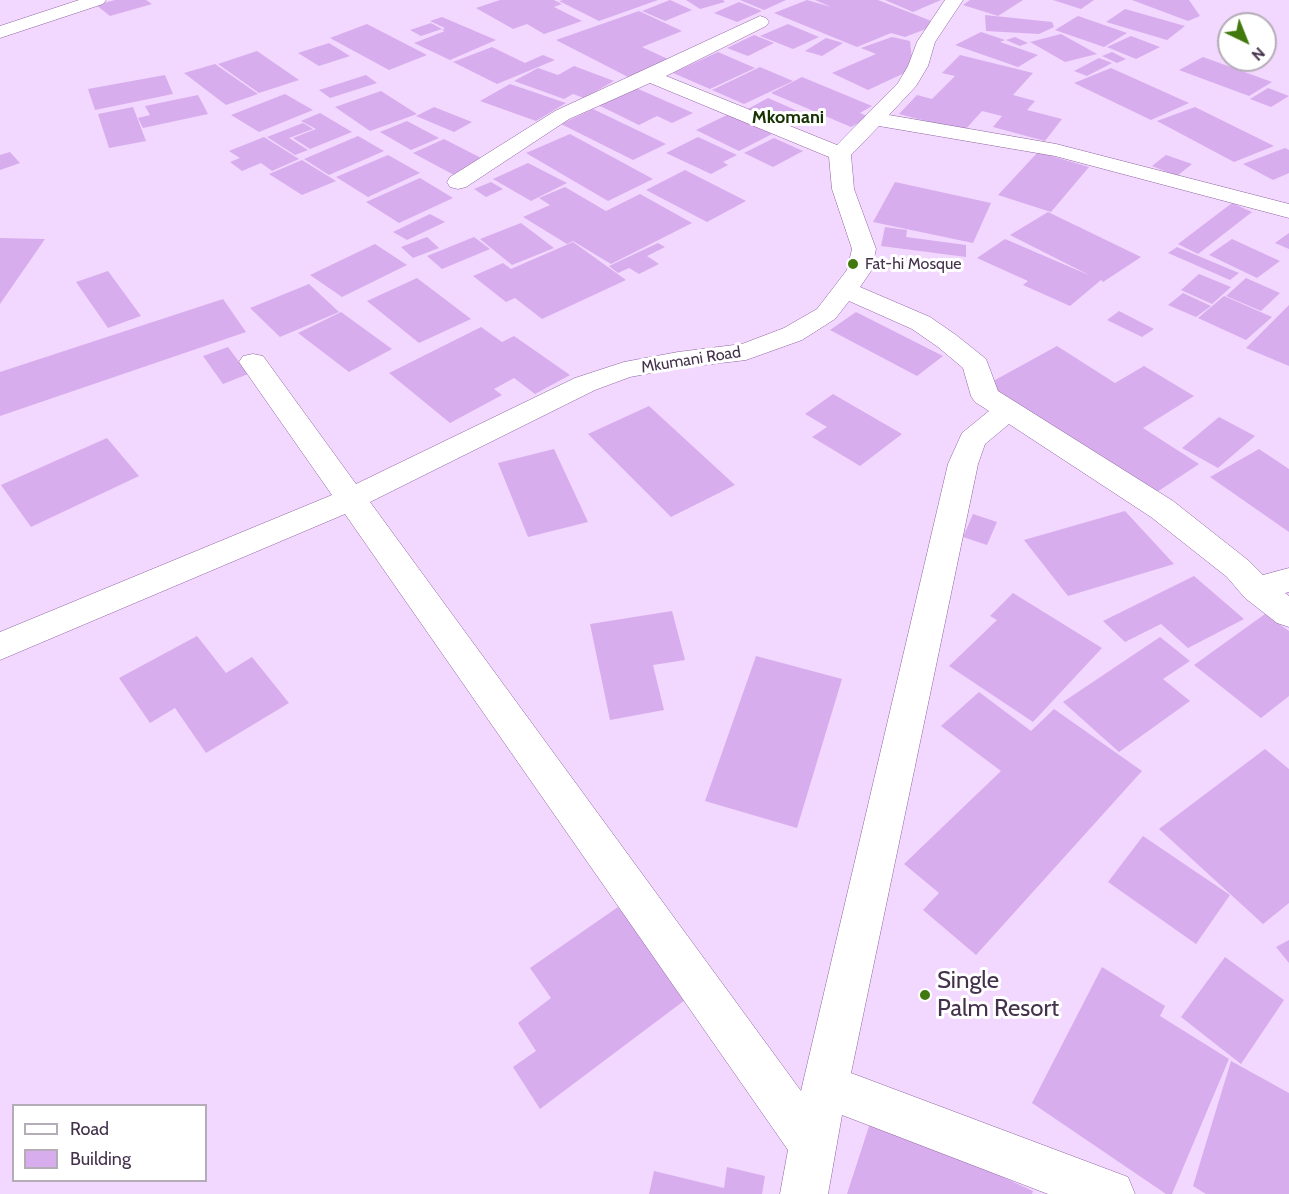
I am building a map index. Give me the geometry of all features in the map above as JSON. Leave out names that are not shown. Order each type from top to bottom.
[{"type":"street","points":[[0,33],[97,0]]},
{"type":"street","points":[[650,76],[840,154],[906,86],[918,66],[926,42],[954,0]]},
{"type":"street","points":[[458,182],[562,116],[760,22]]},
{"type":"street","points":[[874,119],[1056,150],[1289,211]]},
{"type":"street","name":"Mkumani Road","points":[[0,646],[351,499],[585,384],[624,370],[746,351],[793,334],[826,314],[859,271],[864,249],[843,189],[840,154]]},
{"type":"street","points":[[843,289],[921,323],[947,341],[976,364],[985,396],[1162,509],[1238,569],[1257,589],[1289,614]]},
{"type":"street","points":[[253,362],[812,1145]]},
{"type":"street","points":[[804,1194],[812,1145],[963,464],[972,440],[989,424],[1010,411]]},
{"type":"street","points":[[1257,589],[1289,580]]},
{"type":"street","points":[[825,1086],[1111,1194]]},
{"type":"building","points":[[115,0],[146,0],[152,4],[110,16],[96,5]]},
{"type":"building","points":[[500,0],[554,0],[562,4],[554,7],[582,21],[544,34],[527,24],[513,29],[476,8]]},
{"type":"building","points":[[658,0],[599,21],[559,1]]},
{"type":"building","points":[[670,0],[692,10],[665,21],[642,11]]},
{"type":"building","points":[[686,0],[723,0],[725,2],[700,9]]},
{"type":"building","points":[[740,0],[786,0],[764,10]]},
{"type":"building","points":[[807,0],[831,7],[815,0],[878,0],[939,24],[905,37],[891,33],[857,47],[774,13]]},
{"type":"building","points":[[885,0],[941,0],[913,12]]},
{"type":"building","points":[[970,0],[1023,0],[998,16],[963,5]]},
{"type":"building","points":[[1053,0],[1094,0],[1081,9]]},
{"type":"building","points":[[1132,0],[1189,0],[1200,16],[1188,21]]},
{"type":"building","points":[[739,2],[762,11],[737,22],[714,13]]},
{"type":"building","points":[[1125,9],[1185,26],[1167,40],[1106,22]]},
{"type":"building","points":[[639,11],[682,31],[642,47],[672,61],[630,78],[556,40]]},
{"type":"building","points":[[985,15],[1052,22],[1054,27],[1039,34],[986,31]]},
{"type":"building","points":[[1078,16],[1127,33],[1104,47],[1055,30]]},
{"type":"building","points":[[442,17],[496,40],[450,60],[414,43],[445,31],[442,30],[445,28],[430,21]]},
{"type":"building","points":[[431,23],[442,29],[421,36],[410,30]]},
{"type":"building","points":[[367,24],[427,55],[389,70],[330,38]]},
{"type":"building","points":[[788,24],[819,37],[793,49],[760,36]]},
{"type":"building","points":[[981,32],[1005,40],[1000,42],[1038,55],[1018,67],[955,45]]},
{"type":"building","points":[[1061,34],[1097,54],[1065,62],[1030,42]]},
{"type":"building","points":[[754,35],[774,43],[748,56],[727,48]]},
{"type":"building","points":[[1131,36],[1160,47],[1136,59],[1107,47]]},
{"type":"building","points":[[892,37],[910,41],[913,69],[868,90],[832,73],[876,54],[861,48]]},
{"type":"building","points":[[1015,37],[1028,43],[1020,46],[1006,40]]},
{"type":"building","points":[[826,38],[843,43],[822,56],[805,51]]},
{"type":"building","points":[[329,43],[350,56],[319,66],[298,53]]},
{"type":"building","points":[[492,47],[525,63],[543,55],[555,60],[497,84],[453,62]]},
{"type":"building","points":[[257,51],[299,80],[259,93],[218,64]]},
{"type":"building","points":[[718,52],[755,68],[710,89],[673,73]]},
{"type":"building","points":[[1112,52],[1126,59],[1117,63],[1102,56]]},
{"type":"building","points":[[960,55],[1033,73],[1013,95],[1035,101],[1027,110],[1062,119],[1045,141],[993,127],[1002,116],[982,111],[964,131],[899,114],[917,95],[932,99],[955,76],[942,73]]},
{"type":"building","points":[[1203,57],[1217,62],[1217,72],[1244,72],[1272,82],[1249,96],[1179,70]]},
{"type":"building","points":[[1099,58],[1112,63],[1087,76],[1074,71]]},
{"type":"building","points":[[215,64],[258,94],[226,105],[184,73]]},
{"type":"building","points":[[574,66],[614,81],[584,98],[573,94],[564,99],[514,81],[538,68],[558,75]]},
{"type":"building","points":[[760,67],[793,81],[744,104],[712,90]]},
{"type":"building","points":[[1111,68],[1189,103],[1151,120],[1074,83]]},
{"type":"building","points":[[165,75],[173,94],[95,110],[88,89]]},
{"type":"building","points":[[366,75],[377,83],[330,98],[319,90]]},
{"type":"building","points":[[802,77],[872,106],[860,113],[869,117],[851,127],[771,93]]},
{"type":"building","points":[[510,84],[566,103],[536,121],[480,101]]},
{"type":"building","points":[[636,88],[693,113],[672,123],[657,116],[639,125],[598,105]]},
{"type":"building","points":[[1268,88],[1289,96],[1271,107],[1250,99]]},
{"type":"building","points":[[381,91],[417,114],[370,131],[335,107]]},
{"type":"building","points":[[285,94],[313,110],[259,132],[231,115]]},
{"type":"building","points":[[198,95],[208,114],[143,128],[138,118],[150,115],[145,106]]},
{"type":"building","points":[[768,98],[809,116],[785,129],[744,111]]},
{"type":"building","points":[[133,107],[146,141],[109,148],[98,114]]},
{"type":"building","points":[[434,107],[472,122],[454,132],[416,116]]},
{"type":"building","points":[[1195,107],[1274,146],[1234,162],[1157,121]]},
{"type":"building","points":[[593,109],[666,144],[633,160],[561,124]]},
{"type":"building","points":[[320,113],[352,132],[310,149],[293,138],[316,129],[301,121]]},
{"type":"building","points":[[729,114],[772,134],[739,151],[696,130]]},
{"type":"building","points":[[407,121],[439,138],[411,150],[380,132]]},
{"type":"building","points":[[303,123],[313,129],[289,138],[308,150],[295,155],[267,137]]},
{"type":"building","points":[[570,134],[653,179],[608,201],[526,153]]},
{"type":"building","points":[[358,136],[384,151],[329,175],[304,159]]},
{"type":"building","points":[[264,137],[299,159],[272,171],[261,163],[242,171],[230,162],[240,158],[229,151]]},
{"type":"building","points":[[698,137],[737,155],[723,162],[728,165],[711,174],[666,153]]},
{"type":"building","points":[[774,138],[803,151],[773,167],[744,153]]},
{"type":"building","points":[[444,139],[485,160],[454,175],[413,153]]},
{"type":"building","points":[[1285,148],[1289,150],[1289,173],[1273,180],[1243,164]]},
{"type":"building","points":[[10,152],[20,163],[0,170],[0,155]]},
{"type":"building","points":[[1038,152],[1089,167],[1051,212],[998,195]]},
{"type":"building","points":[[388,155],[420,173],[368,197],[336,177]]},
{"type":"building","points":[[1166,155],[1192,164],[1177,176],[1152,166]]},
{"type":"building","points":[[302,160],[336,181],[302,195],[269,174]]},
{"type":"building","points":[[528,163],[567,183],[531,201],[493,179]]},
{"type":"building","points":[[685,170],[746,201],[707,222],[646,190]]},
{"type":"building","points":[[420,178],[453,198],[399,223],[366,202]]},
{"type":"building","points":[[491,182],[503,189],[486,197],[474,189]]},
{"type":"building","points":[[895,182],[991,203],[973,243],[873,222]]},
{"type":"building","points":[[565,187],[606,211],[640,194],[692,223],[611,264],[573,241],[567,244],[523,217],[550,205],[539,198]]},
{"type":"building","points":[[1232,203],[1252,212],[1198,254],[1178,244]]},
{"type":"building","points":[[1048,212],[1141,257],[1103,282],[1101,280],[1070,306],[1023,285],[1028,281],[977,258],[1005,239],[1091,276],[1010,235]]},
{"type":"building","points":[[430,214],[445,222],[407,240],[393,232]]},
{"type":"building","points":[[521,223],[554,248],[512,265],[480,239]]},
{"type":"building","points":[[885,227],[907,230],[906,237],[966,245],[966,257],[881,246]]},
{"type":"building","points":[[1289,233],[1289,249],[1275,243]]},
{"type":"building","points":[[427,237],[439,248],[413,258],[401,247]]},
{"type":"building","points":[[474,237],[490,249],[442,269],[427,256]]},
{"type":"building","points":[[0,238],[45,239],[0,304]]},
{"type":"building","points":[[1232,239],[1280,261],[1257,278],[1209,255]]},
{"type":"building","points":[[573,242],[626,280],[542,319],[515,298],[506,302],[473,276],[503,263],[511,269]]},
{"type":"building","points":[[658,243],[665,247],[647,256],[659,264],[639,274],[629,268],[618,273],[609,266]]},
{"type":"building","points":[[375,244],[407,265],[342,297],[310,275]]},
{"type":"building","points":[[1177,247],[1239,273],[1230,280],[1168,253]]},
{"type":"building","points":[[108,271],[141,316],[108,328],[76,282]]},
{"type":"building","points":[[1199,274],[1231,287],[1212,304],[1181,290]]},
{"type":"building","points":[[417,278],[471,319],[419,343],[367,301]]},
{"type":"building","points":[[1246,278],[1280,293],[1261,311],[1226,296]]},
{"type":"building","points":[[309,284],[339,312],[280,337],[250,308]]},
{"type":"building","points":[[1183,293],[1211,306],[1196,317],[1168,305]]},
{"type":"building","points":[[1224,296],[1272,317],[1246,340],[1198,318]]},
{"type":"building","points":[[223,299],[246,332],[0,416],[0,372]]},
{"type":"building","points":[[1289,305],[1289,366],[1246,348]]},
{"type":"building","points":[[1119,311],[1154,329],[1142,337],[1107,320]]},
{"type":"building","points":[[341,312],[392,349],[349,372],[298,333]]},
{"type":"building","points":[[856,312],[943,356],[917,376],[830,330]]},
{"type":"building","points":[[481,327],[502,342],[514,336],[570,375],[535,394],[514,378],[494,389],[502,395],[450,423],[389,373]]},
{"type":"building","points":[[1057,346],[1115,383],[1144,366],[1194,396],[1143,428],[1199,464],[1151,496],[986,385]]},
{"type":"building","points":[[228,347],[248,374],[223,384],[203,356]]},
{"type":"building","points":[[833,394],[902,434],[860,466],[812,437],[827,427],[805,414]]},
{"type":"building","points":[[649,406],[735,485],[671,517],[588,434]]},
{"type":"building","points":[[1219,417],[1255,436],[1218,468],[1182,448]]},
{"type":"building","points":[[107,438],[139,476],[31,527],[1,485]]},
{"type":"building","points":[[554,449],[588,522],[528,537],[498,463]]},
{"type":"building","points":[[1259,449],[1289,469],[1289,532],[1210,477]]},
{"type":"building","points":[[1125,511],[1174,564],[1068,596],[1024,540]]},
{"type":"building","points":[[973,514],[997,522],[987,545],[963,537]]},
{"type":"building","points":[[1194,576],[1244,619],[1188,648],[1161,624],[1125,642],[1103,621]]},
{"type":"building","points":[[1013,593],[1102,648],[1033,722],[949,666],[997,620],[990,616]]},
{"type":"building","points":[[672,611],[685,660],[653,665],[664,710],[610,720],[590,624]]},
{"type":"building","points":[[1265,614],[1289,631],[1289,696],[1261,718],[1194,665]]},
{"type":"building","points":[[197,636],[226,673],[252,657],[289,703],[206,753],[175,708],[150,723],[119,678]]},
{"type":"building","points":[[1160,637],[1190,661],[1163,679],[1190,701],[1119,752],[1063,702]]},
{"type":"building","points":[[756,656],[842,679],[797,828],[705,801]]},
{"type":"building","points":[[979,692],[1031,731],[1054,709],[1142,771],[976,955],[923,910],[939,893],[904,864],[1001,771],[941,726]]},
{"type":"building","points":[[1265,749],[1289,769],[1289,903],[1263,924],[1159,829]]},
{"type":"building","points":[[1143,836],[1230,895],[1196,944],[1108,882]]},
{"type":"building","points":[[618,907],[689,997],[540,1109],[513,1067],[536,1051],[518,1023],[551,998],[530,968]]},
{"type":"building","points":[[1289,940],[1289,963],[1276,947]]},
{"type":"building","points":[[1225,957],[1284,1000],[1241,1064],[1181,1017]]},
{"type":"building","points":[[1102,967],[1165,1006],[1160,1016],[1229,1059],[1172,1194],[1166,1194],[1032,1103]]},
{"type":"building","points":[[1231,1061],[1289,1093],[1289,1194],[1206,1194],[1193,1186]]},
{"type":"building","points":[[872,1117],[1033,1191],[1032,1194],[847,1194]]},
{"type":"building","points":[[727,1167],[765,1176],[762,1194],[649,1194],[654,1171],[724,1188]]},
{"type":"place","name":"Fat-hi Mosque","points":[[853,264]]},
{"type":"place","name":"Single Palm Resort","points":[[925,995]]},
{"type":"district","name":"Mkomani","points":[[788,118]]}]
